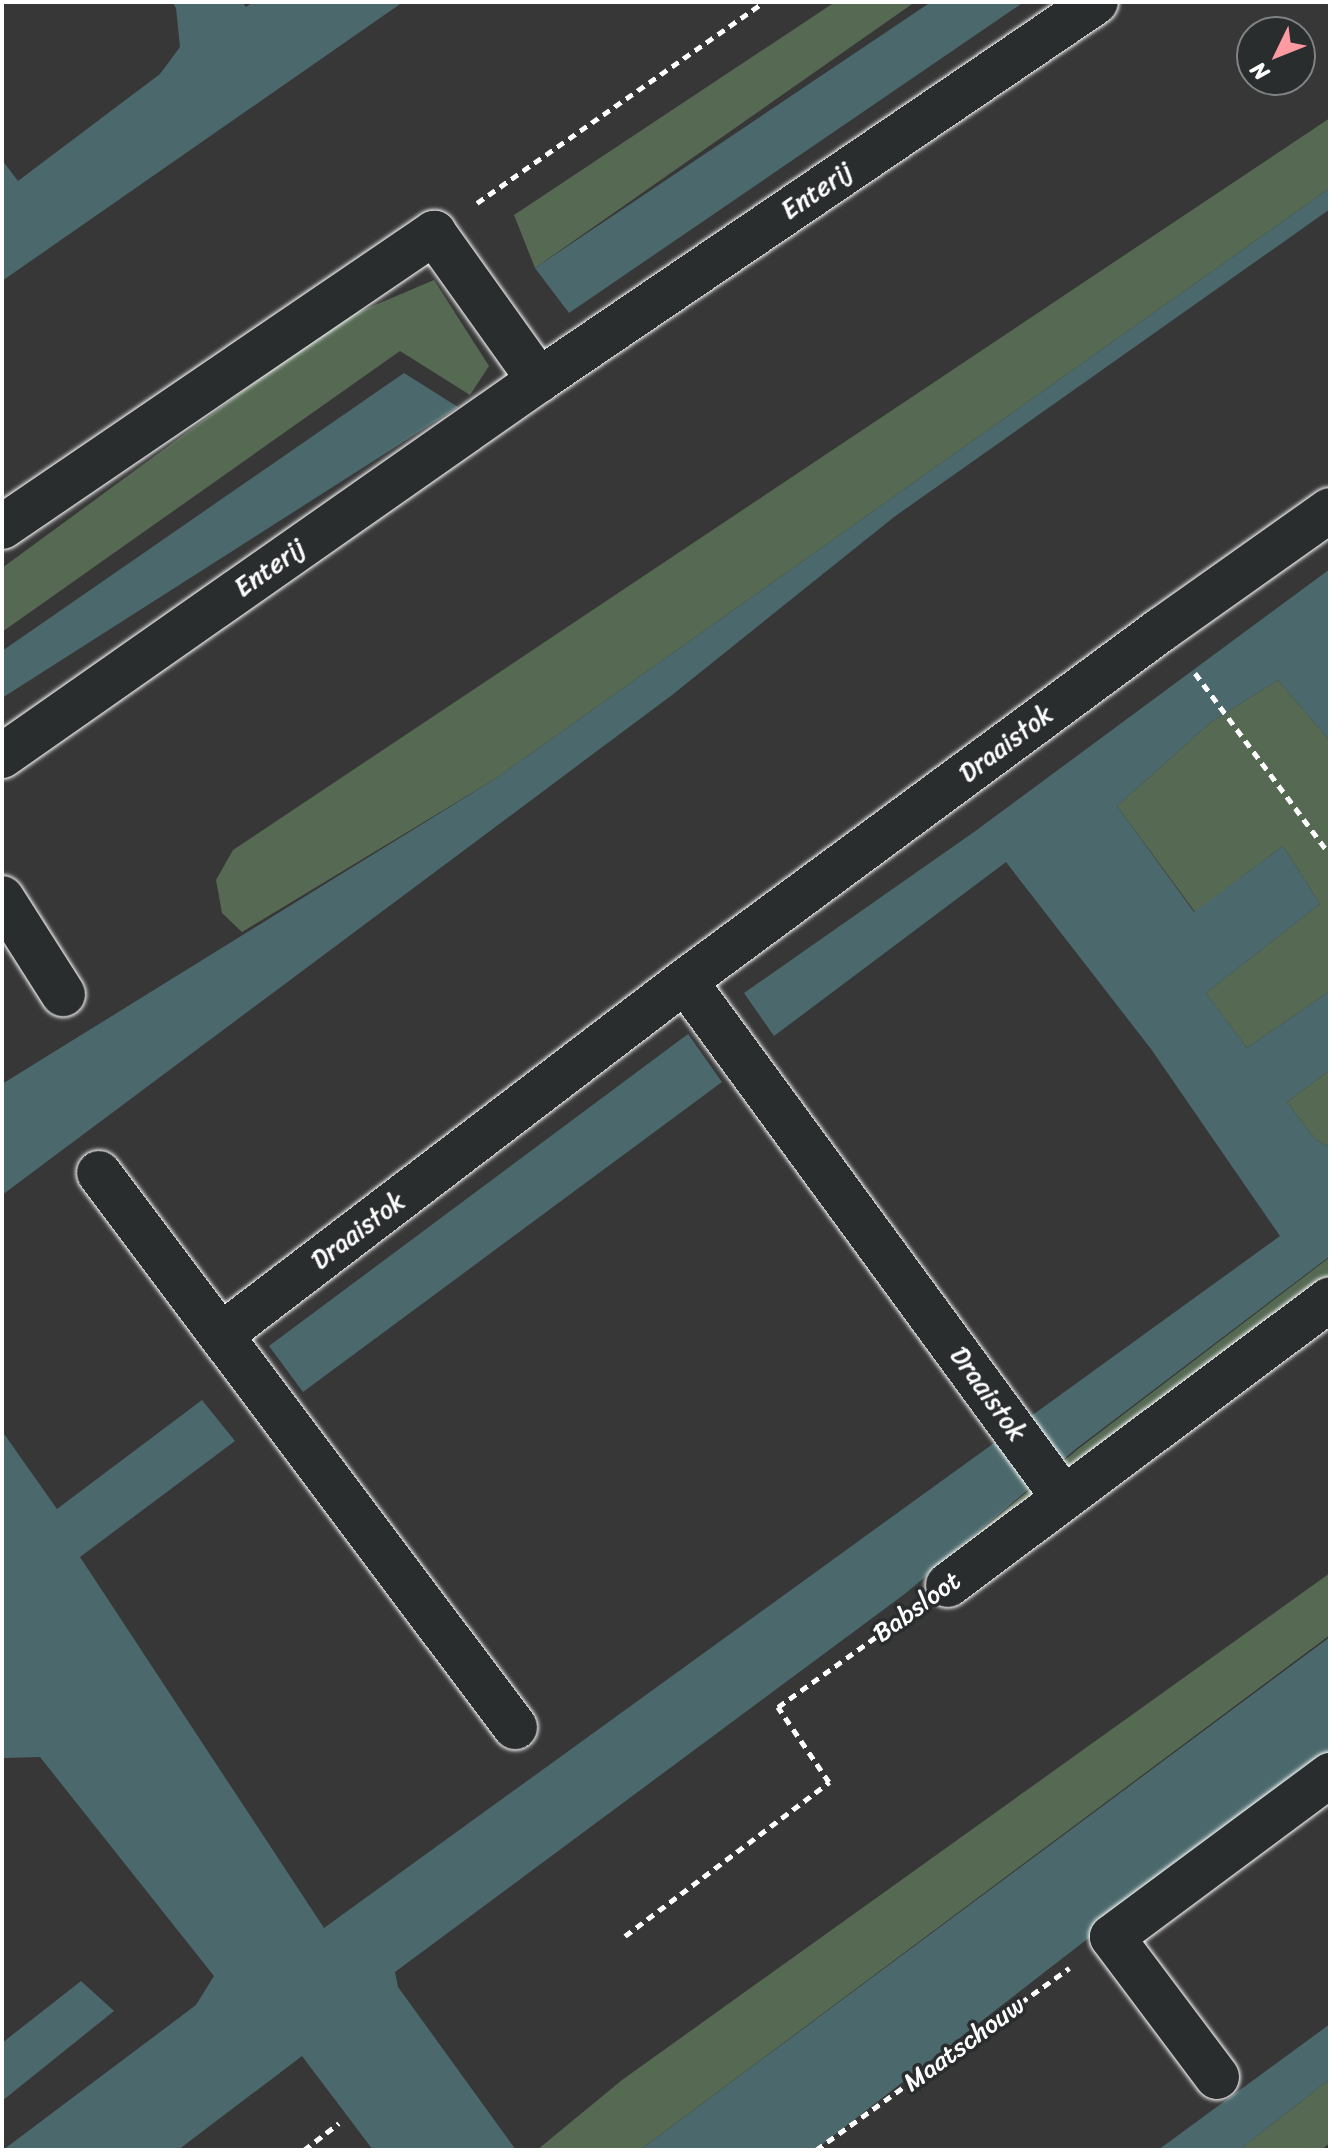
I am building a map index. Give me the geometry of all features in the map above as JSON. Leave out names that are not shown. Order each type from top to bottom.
[{"type":"street","name":"Enterij","points":[[2,756],[539,380],[1096,2]]},
{"type":"street","points":[[2,527],[434,233],[539,380]]},
{"type":"street","name":"Draaistok","points":[[232,1350],[695,996],[1162,629],[1330,510]]},
{"type":"street","points":[[2,898],[63,994]]},
{"type":"street","name":"Draaistok","points":[[695,996],[1063,1497]]},
{"type":"street","points":[[99,1173],[515,1727]]},
{"type":"street","name":"Babsloot","points":[[948,1585],[1330,1299]]},
{"type":"street","points":[[1217,2077],[1112,1937],[1330,1775]]},
{"type":"path","points":[[434,233],[764,2]]},
{"type":"path","points":[[1162,629],[1328,852]]},
{"type":"path","name":"Babsloot","points":[[625,1936],[829,1782],[778,1707],[948,1585]]},
{"type":"path","name":"Maatschouw","points":[[816,2150],[1112,1937]]},
{"type":"path","points":[[304,2150],[339,2123]]},
{"type":"green space","points":[[835,2],[915,2],[535,268],[514,215]]},
{"type":"green space","points":[[1330,118],[1330,188],[495,779],[242,932],[222,913],[216,880],[233,850]]},
{"type":"green space","points":[[434,280],[489,366],[470,395],[400,351],[2,632],[2,568],[340,320]]},
{"type":"green space","points":[[1278,680],[1330,741],[1330,991],[1247,1048],[1206,993],[1320,904],[1283,846],[1195,912],[1117,806],[1211,722]]},
{"type":"green space","points":[[1330,1070],[1330,1147],[1316,1140],[1287,1102]]},
{"type":"green space","points":[[1330,1257],[1330,1300],[935,1569],[1078,1449]]},
{"type":"green space","points":[[1330,1573],[1330,1635],[640,2150],[537,2150],[622,2080]]},
{"type":"green space","points":[[1330,2079],[1330,2143],[1321,2150],[1239,2150]]},
{"type":"water","points":[[172,2],[242,2],[246,7],[253,2],[403,2],[2,281],[2,160],[18,181],[160,74],[180,47],[176,8]]},
{"type":"water","points":[[931,2],[1024,2],[569,313],[535,268]]},
{"type":"water","points":[[1330,188],[1330,209],[894,517],[672,695],[2,1195],[2,1084],[495,779]]},
{"type":"water","points":[[404,373],[458,407],[2,698],[2,651]]},
{"type":"water","points":[[1330,569],[1330,741],[1278,680],[1211,722],[1117,806],[1194,912],[1283,846],[1320,904],[1206,993],[1247,1048],[1330,991],[1330,1070],[1287,1102],[1316,1140],[1330,1147],[1330,1256],[1077,1448],[906,1593],[395,1972],[398,1987],[516,2150],[373,2150],[302,2056],[178,2150],[3,2150],[196,2005],[214,1976],[40,1757],[2,1758],[2,1431],[57,1509],[202,1400],[235,1441],[80,1557],[324,1928],[1280,1236],[1151,1049],[1006,862],[774,1036],[744,993],[974,832]]},
{"type":"water","points":[[688,1034],[722,1082],[303,1392],[269,1346]]},
{"type":"water","points":[[1330,1637],[1330,1751],[815,2150],[640,2150]]},
{"type":"water","points":[[81,1981],[114,2011],[2,2101],[2,2043]]},
{"type":"water","points":[[1330,2024],[1330,2079],[1239,2150],[1158,2150]]}]
